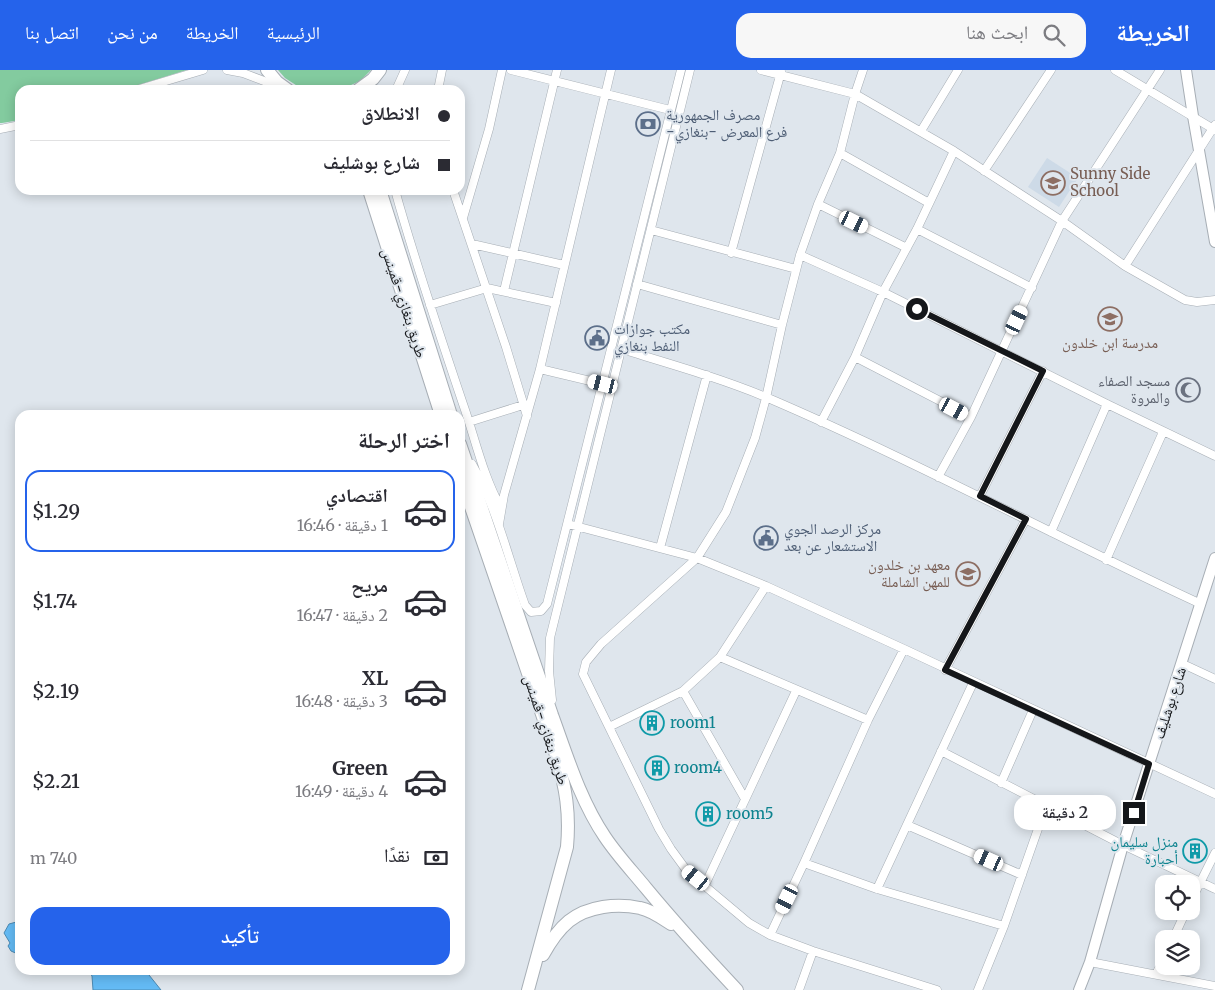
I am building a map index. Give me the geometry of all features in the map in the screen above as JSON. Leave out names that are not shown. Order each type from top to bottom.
[{"type":"main road","points":[[266,70],[281,85]]},
{"type":"main road","points":[[365,85],[381,70]]},
{"type":"main road","points":[[378,85],[381,70]]},
{"type":"main road","name":"طريق بنغازي-قمينس","points":[[371,195],[438,410]]},
{"type":"main road","points":[[382,195],[449,410]]},
{"type":"main road","points":[[465,458],[552,714],[590,812],[605,837],[685,935],[737,990]]},
{"type":"main road","name":"طريق بنغازي-قمينس","points":[[465,490],[556,755],[568,805],[567,847],[528,990]]},
{"type":"main road","points":[[534,971],[553,938],[570,920],[590,910],[616,905],[641,908],[662,918],[685,935]]},
{"type":"street","points":[[153,85],[203,70]]},
{"type":"street","points":[[227,70],[242,73],[274,85]]},
{"type":"street","points":[[398,85],[405,70]]},
{"type":"street","points":[[439,85],[442,70]]},
{"type":"street","points":[[463,218],[489,129],[502,70]]},
{"type":"street","points":[[511,70],[670,110]]},
{"type":"street","points":[[504,291],[557,70]]},
{"type":"street","points":[[498,524],[540,369],[611,70]]},
{"type":"street","points":[[465,453],[478,476],[498,524],[525,605],[528,610],[534,613],[541,611],[546,607],[568,524],[681,70]]},
{"type":"street","points":[[552,714],[548,666],[550,638],[690,70]]},
{"type":"street","points":[[761,70],[780,72],[855,94],[954,151],[1062,221],[1125,266],[1185,300],[1197,302],[1215,300]]},
{"type":"street","points":[[863,70],[840,153],[818,204],[800,255],[755,438],[726,512],[697,558],[610,636],[586,662],[584,674],[659,829],[671,850],[687,871],[749,923],[770,935],[813,951],[937,990]]},
{"type":"street","points":[[921,131],[958,70]]},
{"type":"street","points":[[984,171],[1051,70]]},
{"type":"street","points":[[1115,70],[1146,90],[1214,128],[1125,266]]},
{"type":"street","points":[[938,477],[1002,352],[1062,221],[1160,70]]},
{"type":"street","points":[[1186,70],[1215,242]]},
{"type":"street","points":[[731,252],[780,72]]},
{"type":"street","points":[[0,129],[15,126]]},
{"type":"street","points":[[820,422],[855,357],[883,292],[908,248],[954,151]]},
{"type":"street","points":[[840,153],[929,203]]},
{"type":"street","points":[[651,187],[655,191],[661,191]]},
{"type":"street","points":[[397,195],[430,305],[477,449],[501,508]]},
{"type":"street","points":[[455,195],[527,416]]},
{"type":"street","points":[[818,204],[908,248]]},
{"type":"street","points":[[646,206],[656,209]]},
{"type":"street","points":[[917,229],[1032,288]]},
{"type":"street","points":[[651,230],[796,269]]},
{"type":"street","points":[[472,244],[564,265]]},
{"type":"street","points":[[800,255],[883,292],[1163,432],[1215,456]]},
{"type":"street","points":[[637,284],[782,325]]},
{"type":"street","points":[[430,305],[486,288],[556,303]]},
{"type":"street","points":[[621,349],[706,375],[766,398],[980,496],[1106,560],[1201,604]]},
{"type":"street","points":[[855,357],[970,417]]},
{"type":"street","points":[[540,369],[603,384]]},
{"type":"street","points":[[980,496],[1043,371]]},
{"type":"street","points":[[660,548],[706,375]]},
{"type":"street","points":[[1051,532],[1107,404]]},
{"type":"street","points":[[469,422],[524,405]]},
{"type":"street","points":[[1106,560],[1163,432]]},
{"type":"street","points":[[945,670],[1026,519]]},
{"type":"street","points":[[568,524],[697,558],[766,586],[1149,764],[1214,791]]},
{"type":"street","name":"شارع بوشليف","points":[[1079,990],[1090,962],[1123,846],[1215,559]]},
{"type":"street","points":[[609,727],[683,691],[720,657],[766,586]]},
{"type":"street","points":[[770,935],[868,720],[904,649]]},
{"type":"street","points":[[720,657],[796,691],[868,720]]},
{"type":"street","points":[[1182,664],[1215,679]]},
{"type":"street","points":[[876,889],[973,683]]},
{"type":"street","points":[[683,691],[745,799]]},
{"type":"street","points":[[705,885],[796,691]]},
{"type":"street","points":[[1001,783],[1033,710]]},
{"type":"street","points":[[942,751],[1123,846],[1185,875]]},
{"type":"street","points":[[978,990],[1004,926],[1046,806]]},
{"type":"street","points":[[907,825],[1022,874]]},
{"type":"street","points":[[1215,853],[1200,882],[1215,889]]},
{"type":"street","points":[[804,863],[876,889],[1004,926]]},
{"type":"street","points":[[800,990],[813,951]]},
{"type":"street","points":[[1090,962],[1155,974]]},
{"type":"street","points":[[1161,975],[1215,986]]},
{"type":"shaded area","name":"Sunny Side School","points":[[1047,158],[1078,178],[1059,207],[1028,187]]},
{"type":"green space","points":[[0,70],[187,70],[138,85],[15,85],[15,121],[0,123]]},
{"type":"green space","points":[[278,70],[371,70],[360,81],[351,85],[296,85],[285,78]]},
{"type":"water","points":[[15,922],[15,953],[11,951],[8,946],[10,943],[4,933],[9,924]]},
{"type":"water","points":[[149,975],[161,990],[93,990],[92,976]]},
{"type":"place","name":"مصرف الجمهورية -فرع المعرض -بنغازي","points":[[648,124]]},
{"type":"place","name":"Sunny Side School","points":[[1053,183]]},
{"type":"place","name":"مدرسة ابن خلدون","points":[[1110,319]]},
{"type":"place","name":"مكتب جوازات النفط بنغازي","points":[[597,338]]},
{"type":"place","name":"مسجد الصفاء والمروة","points":[[1188,390]]},
{"type":"place","name":"مركز الرصد الجوي الاستشعار عن بعد","points":[[766,538]]},
{"type":"place","name":"معهد بن خلدون للمهن الشاملة","points":[[968,574]]},
{"type":"place","name":"room1","points":[[652,723]]},
{"type":"place","name":"room4","points":[[657,768]]},
{"type":"place","name":"room5","points":[[708,814]]},
{"type":"place","name":"منزل سليمان أحبارة","points":[[1195,851]]},
{"type":"route","points":[[917,309],[1043,371],[980,496],[1026,519],[945,670],[1149,764],[1134,813]]}]
